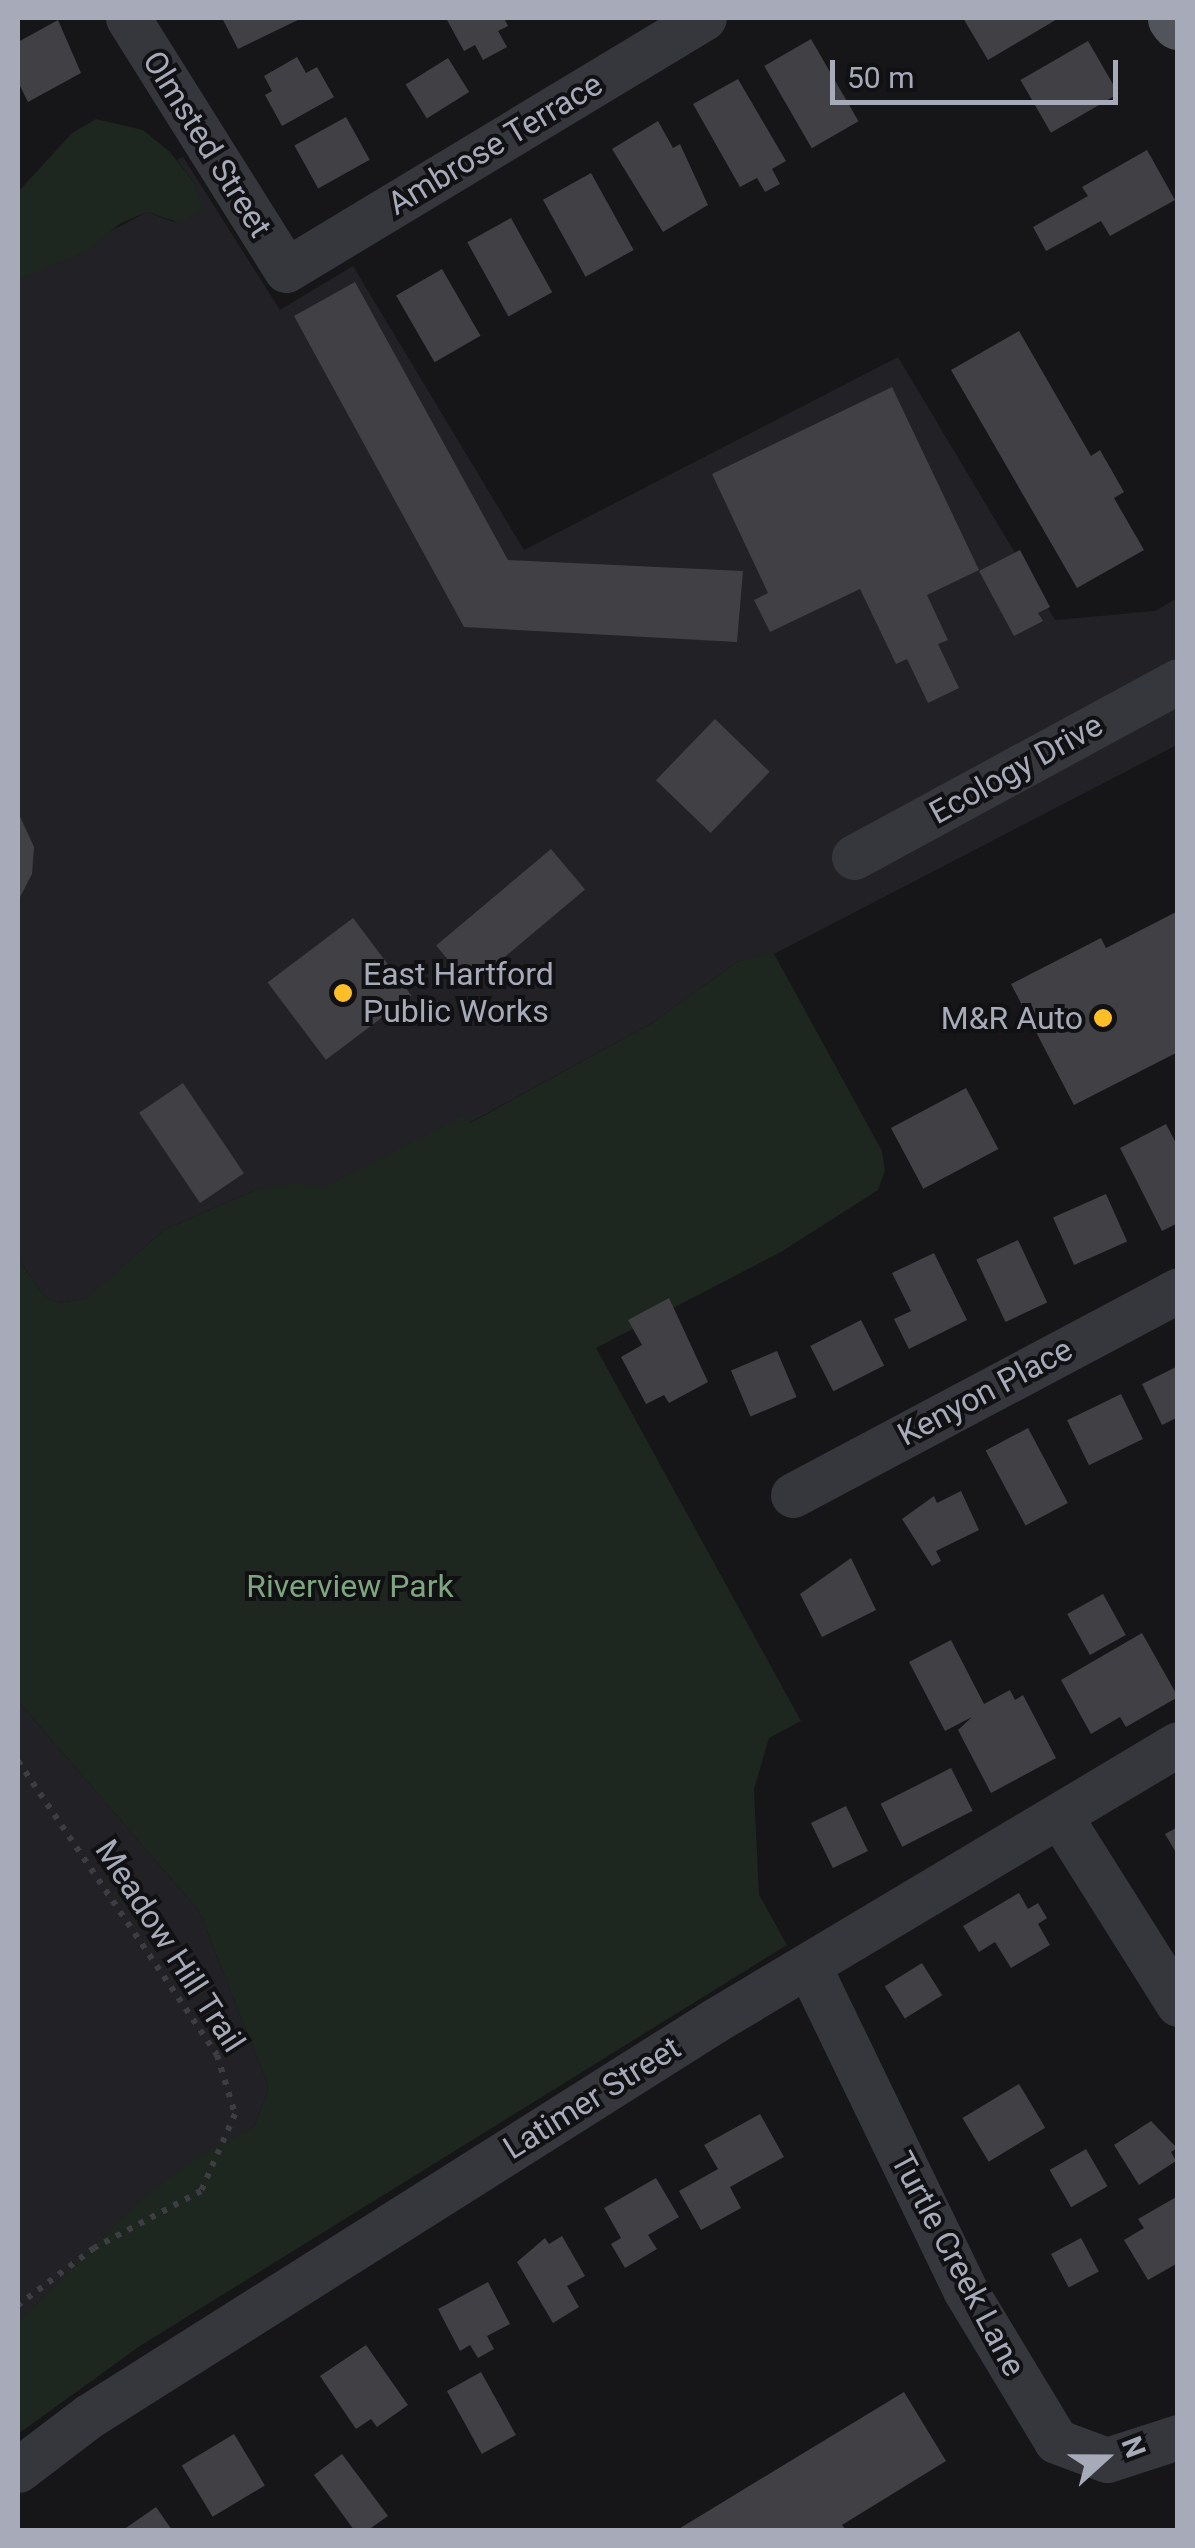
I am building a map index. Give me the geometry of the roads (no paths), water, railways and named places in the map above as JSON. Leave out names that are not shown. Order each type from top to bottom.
[{"type":"street","name":"Olmsted Street","points":[[128,18],[286,270]]},
{"type":"street","name":"Ambrose Terrace","points":[[286,270],[704,18]]},
{"type":"street","name":"Ecology Drive","points":[[854,857],[1178,681]]},
{"type":"street","name":"Kenyon Place","points":[[793,1495],[1178,1290]]},
{"type":"street","name":"Latimer Street","points":[[18,2470],[106,2405],[808,1967],[1178,1744]]},
{"type":"street","points":[[1061,1818],[1178,2004]]},
{"type":"street","name":"Turtle Creek Lane","points":[[808,1967],[966,2290],[1056,2442],[1107,2460],[1178,2437]]},
{"type":"place","name":"East Hartford Public Works","points":[[343,993]]},
{"type":"place","name":"M&R Auto","points":[[1103,1018]]},
{"type":"park label","name":"Riverview Park","points":[[350,1586]]}]
